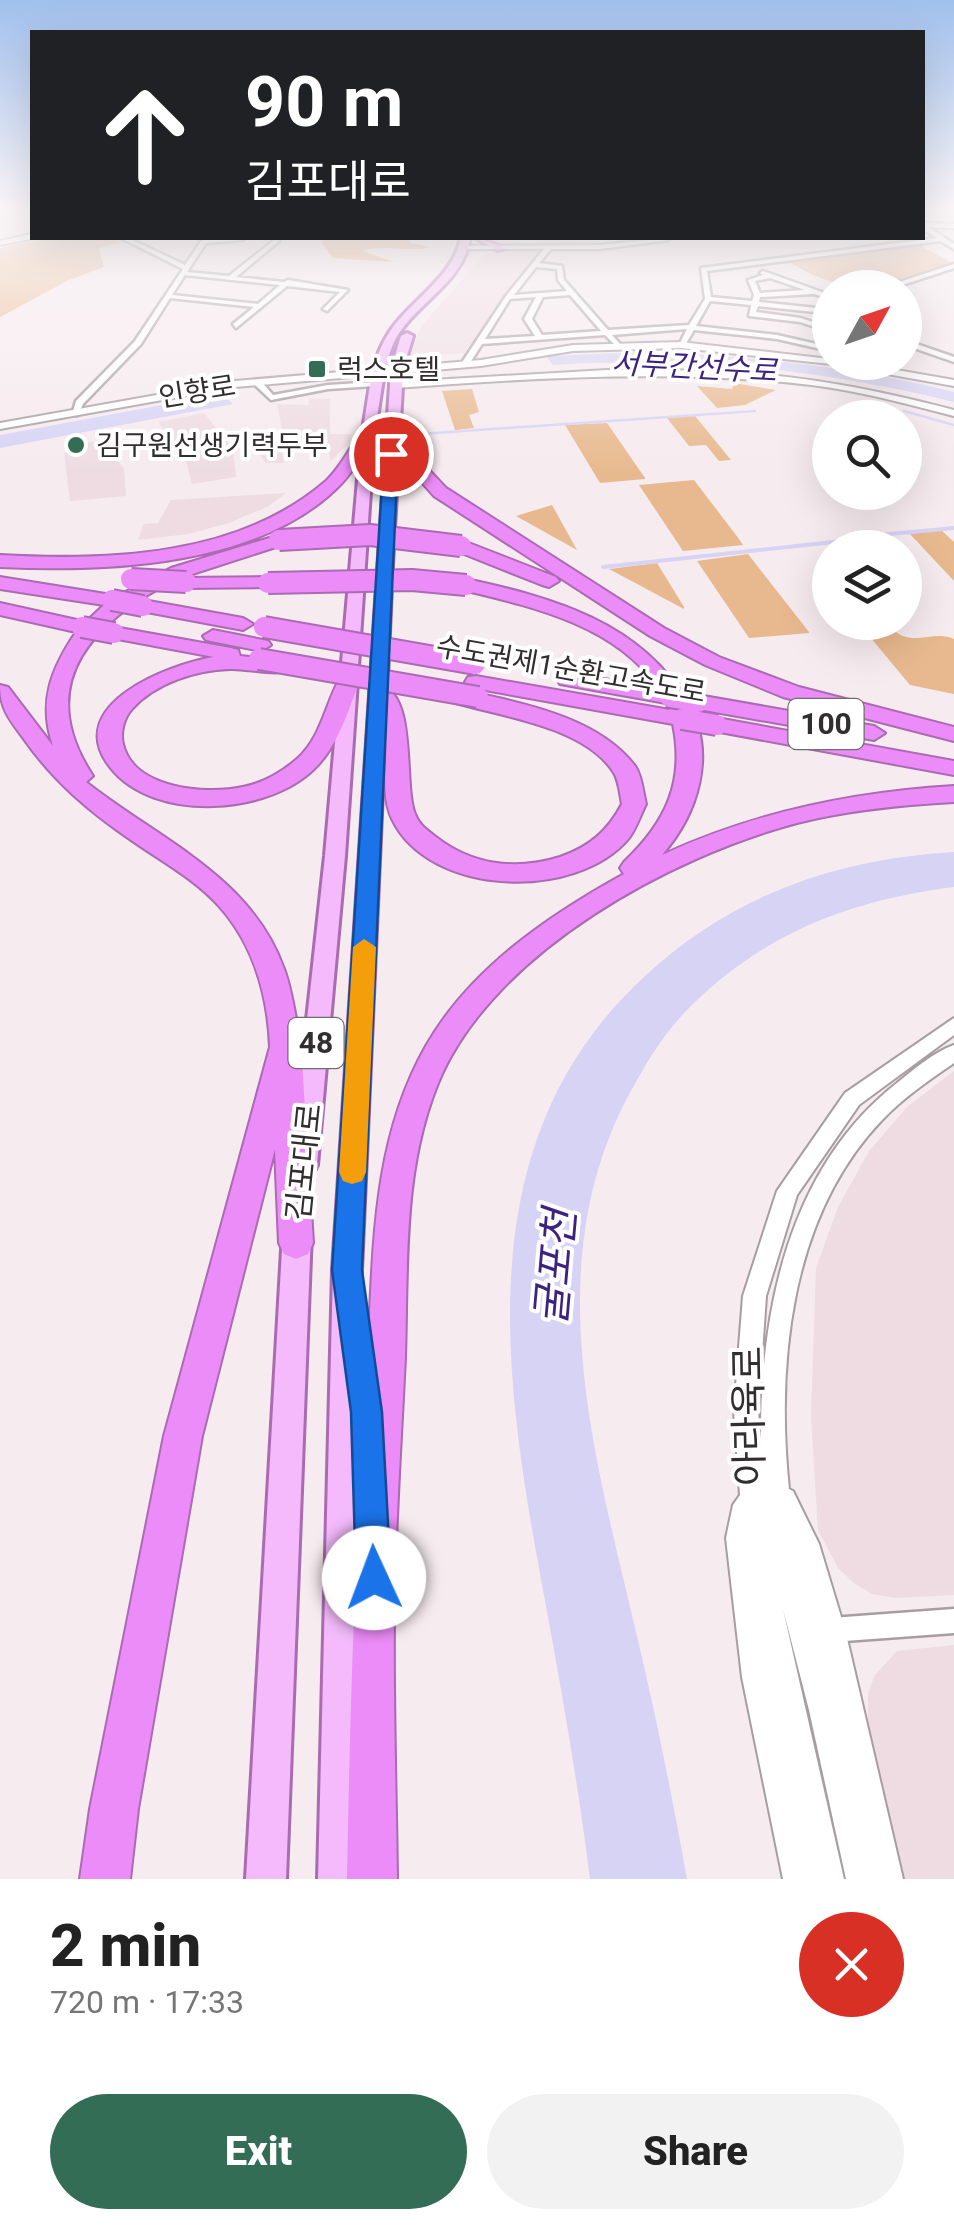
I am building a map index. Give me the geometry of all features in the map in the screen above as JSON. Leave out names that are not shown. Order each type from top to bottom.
[{"type":"highway","points":[[394,418],[414,467],[440,492],[620,609],[712,661]]},
{"type":"highway","points":[[0,563],[115,561],[190,549],[240,534],[290,513],[319,495],[349,465],[368,434]]},
{"type":"highway","points":[[111,815],[74,768],[62,739],[56,714],[58,687],[66,665],[95,625],[141,590],[211,558],[279,540],[336,535],[399,536],[461,546],[526,570],[712,661],[826,703],[954,734]]},
{"type":"highway","points":[[0,563],[186,582],[412,580],[466,585],[534,600],[599,628],[650,666],[667,685],[683,713],[691,762],[680,810],[665,837],[594,902]]},
{"type":"highway","name":"수도권제1순환고속도로","points":[[0,583],[112,600],[128,620],[261,649],[477,687],[590,712],[682,719],[954,768]]},
{"type":"highway","points":[[0,598],[89,621]]},
{"type":"highway","points":[[0,609],[89,621],[128,620],[261,649],[322,670],[445,692],[477,687],[586,736],[620,763],[630,781],[631,814],[608,846],[588,860],[545,873],[493,872],[444,856],[412,830],[401,812],[396,730],[380,692]]},
{"type":"highway","points":[[261,649],[191,668],[138,692],[114,720],[110,740],[120,766],[153,788],[174,796],[230,797],[264,789],[293,774],[316,754],[348,684]]},
{"type":"highway","name":"수도권제1순환고속도로","points":[[477,687],[670,696],[954,747]]},
{"type":"highway","points":[[0,692],[65,776],[111,815],[190,864],[236,905],[253,928],[276,984],[286,1044],[296,1243]]},
{"type":"highway","points":[[372,1879],[374,1578],[392,1226],[404,1144],[426,1077],[450,1034],[479,995],[518,958],[594,902],[659,863],[770,820],[870,800],[954,794]]},
{"type":"highway","points":[[106,1879],[131,1717],[184,1436],[286,1044]]},
{"type":"main road","name":"김포대로","points":[[266,1879],[296,1243],[335,856],[368,434],[387,377],[415,323],[435,298]]},
{"type":"main road","name":"김포대로","points":[[338,1879],[347,1270],[394,418],[387,377]]},
{"type":"main road","points":[[347,1270],[366,1412],[390,1879]]},
{"type":"street","points":[[75,413],[79,403],[138,342],[165,298]]},
{"type":"street","points":[[182,298],[260,306]]},
{"type":"street","points":[[236,326],[270,298]]},
{"type":"street","points":[[327,309],[337,298]]},
{"type":"street","points":[[466,364],[477,342],[511,298]]},
{"type":"street","points":[[538,336],[528,319],[540,298]]},
{"type":"street","points":[[576,298],[618,346]]},
{"type":"street","points":[[680,346],[708,298],[767,298]]},
{"type":"street","points":[[756,299],[812,309]]},
{"type":"street","points":[[744,334],[756,299]]},
{"type":"street","points":[[752,314],[812,324]]},
{"type":"street","points":[[477,342],[688,327],[812,346]]},
{"type":"street","points":[[481,363],[536,352],[618,346],[680,346],[812,360]]},
{"type":"street","points":[[922,348],[954,360]]},
{"type":"street","points":[[536,352],[551,374]]},
{"type":"street","points":[[257,382],[271,398],[466,364],[544,364]]},
{"type":"street","points":[[387,377],[650,370],[728,373],[843,388],[934,405],[954,413]]},
{"type":"street","name":"인향로","points":[[0,426],[257,382],[387,377]]},
{"type":"street","points":[[922,380],[954,386]]},
{"type":"street","points":[[934,405],[954,386]]},
{"type":"street","name":"아라육로","points":[[862,1879],[791,1586],[763,1489],[745,1344],[758,1276],[776,1217],[805,1159],[843,1107],[900,1056],[954,1026]]},
{"type":"street","name":"아라육로","points":[[828,1879],[756,1547],[774,1421],[779,1322],[806,1220],[840,1158],[867,1122],[906,1086],[954,1053]]},
{"type":"street","points":[[799,1879],[756,1677],[739,1538],[763,1489],[806,1544],[830,1630],[887,1879]]},
{"type":"street","points":[[830,1630],[954,1621]]},
{"type":"shaded area","points":[[0,298],[36,298],[0,317]]},
{"type":"shaded area","points":[[446,298],[506,298],[464,353],[408,357],[422,325]]},
{"type":"shaded area","points":[[734,383],[776,390],[745,405],[717,408],[697,386],[732,389]]},
{"type":"shaded area","points":[[472,389],[479,412],[469,415],[474,428],[455,430],[442,391]]},
{"type":"shaded area","points":[[309,399],[330,399],[330,434],[351,434],[350,442],[331,461],[327,448],[281,448],[284,463],[266,463],[253,445],[255,431],[282,430],[277,404],[308,405]]},
{"type":"shaded area","points":[[204,413],[233,449],[236,477],[192,484],[185,458],[158,422]]},
{"type":"shaded area","points":[[695,416],[731,460],[719,461],[706,445],[689,446],[667,418]]},
{"type":"shaded area","points":[[607,423],[645,479],[600,483],[565,425]]},
{"type":"shaded area","points":[[102,439],[124,469],[126,496],[70,501],[64,453],[84,450],[83,444]]},
{"type":"shaded area","points":[[694,480],[743,545],[683,551],[639,485]]},
{"type":"shaded area","points":[[286,493],[269,506],[229,523],[188,534],[138,540],[144,524],[158,523],[171,500]]},
{"type":"shaded area","points":[[552,505],[577,550],[516,516]]},
{"type":"shaded area","points":[[941,530],[954,542],[954,581],[922,547],[922,532]]},
{"type":"shaded area","points":[[748,554],[809,633],[749,638],[697,561]]},
{"type":"shaded area","points":[[657,563],[684,607],[684,609],[609,569]]},
{"type":"shaded area","points":[[939,636],[954,639],[954,694],[910,685],[872,640]]},
{"type":"shaded area","points":[[954,1071],[954,1595],[896,1598],[872,1594],[854,1583],[838,1568],[818,1530],[811,1416],[816,1268],[838,1207],[869,1151],[907,1107]]},
{"type":"shaded area","points":[[954,1645],[954,1879],[901,1879],[868,1739],[868,1693],[875,1675],[897,1651]]},
{"type":"water","points":[[642,352],[721,356],[812,366],[812,374],[654,362],[553,365],[546,356]]},
{"type":"water","points":[[849,380],[916,383],[954,392],[954,402],[905,391]]},
{"type":"water","points":[[222,394],[233,404],[0,448],[0,435]]},
{"type":"water","name":"굴포천","points":[[954,852],[954,887],[880,901],[812,924],[781,939],[720,980],[681,1016],[654,1052],[624,1104],[599,1168],[585,1233],[580,1298],[583,1364],[605,1497],[687,1879],[590,1879],[533,1533],[511,1362],[511,1278],[521,1196],[545,1118],[585,1044],[645,976],[714,923],[788,886],[828,873],[911,856]]},
{"type":"waterway","points":[[421,434],[755,411]]},
{"type":"waterway","points":[[922,416],[954,425]]},
{"type":"waterway","points":[[922,531],[954,528]]},
{"type":"waterway","points":[[603,567],[812,544]]},
{"type":"slow traffic","points":[[352,1172],[364,947]]},
{"type":"place","name":"럭스호텔","points":[[317,369]]},
{"type":"place","name":"김구원선생기력두부","points":[[76,445]]},
{"type":"route","points":[[374,1578],[366,1412],[347,1270],[391,454]]},
{"type":"water label","name":"서부간선수로","points":[[694,367]]}]
